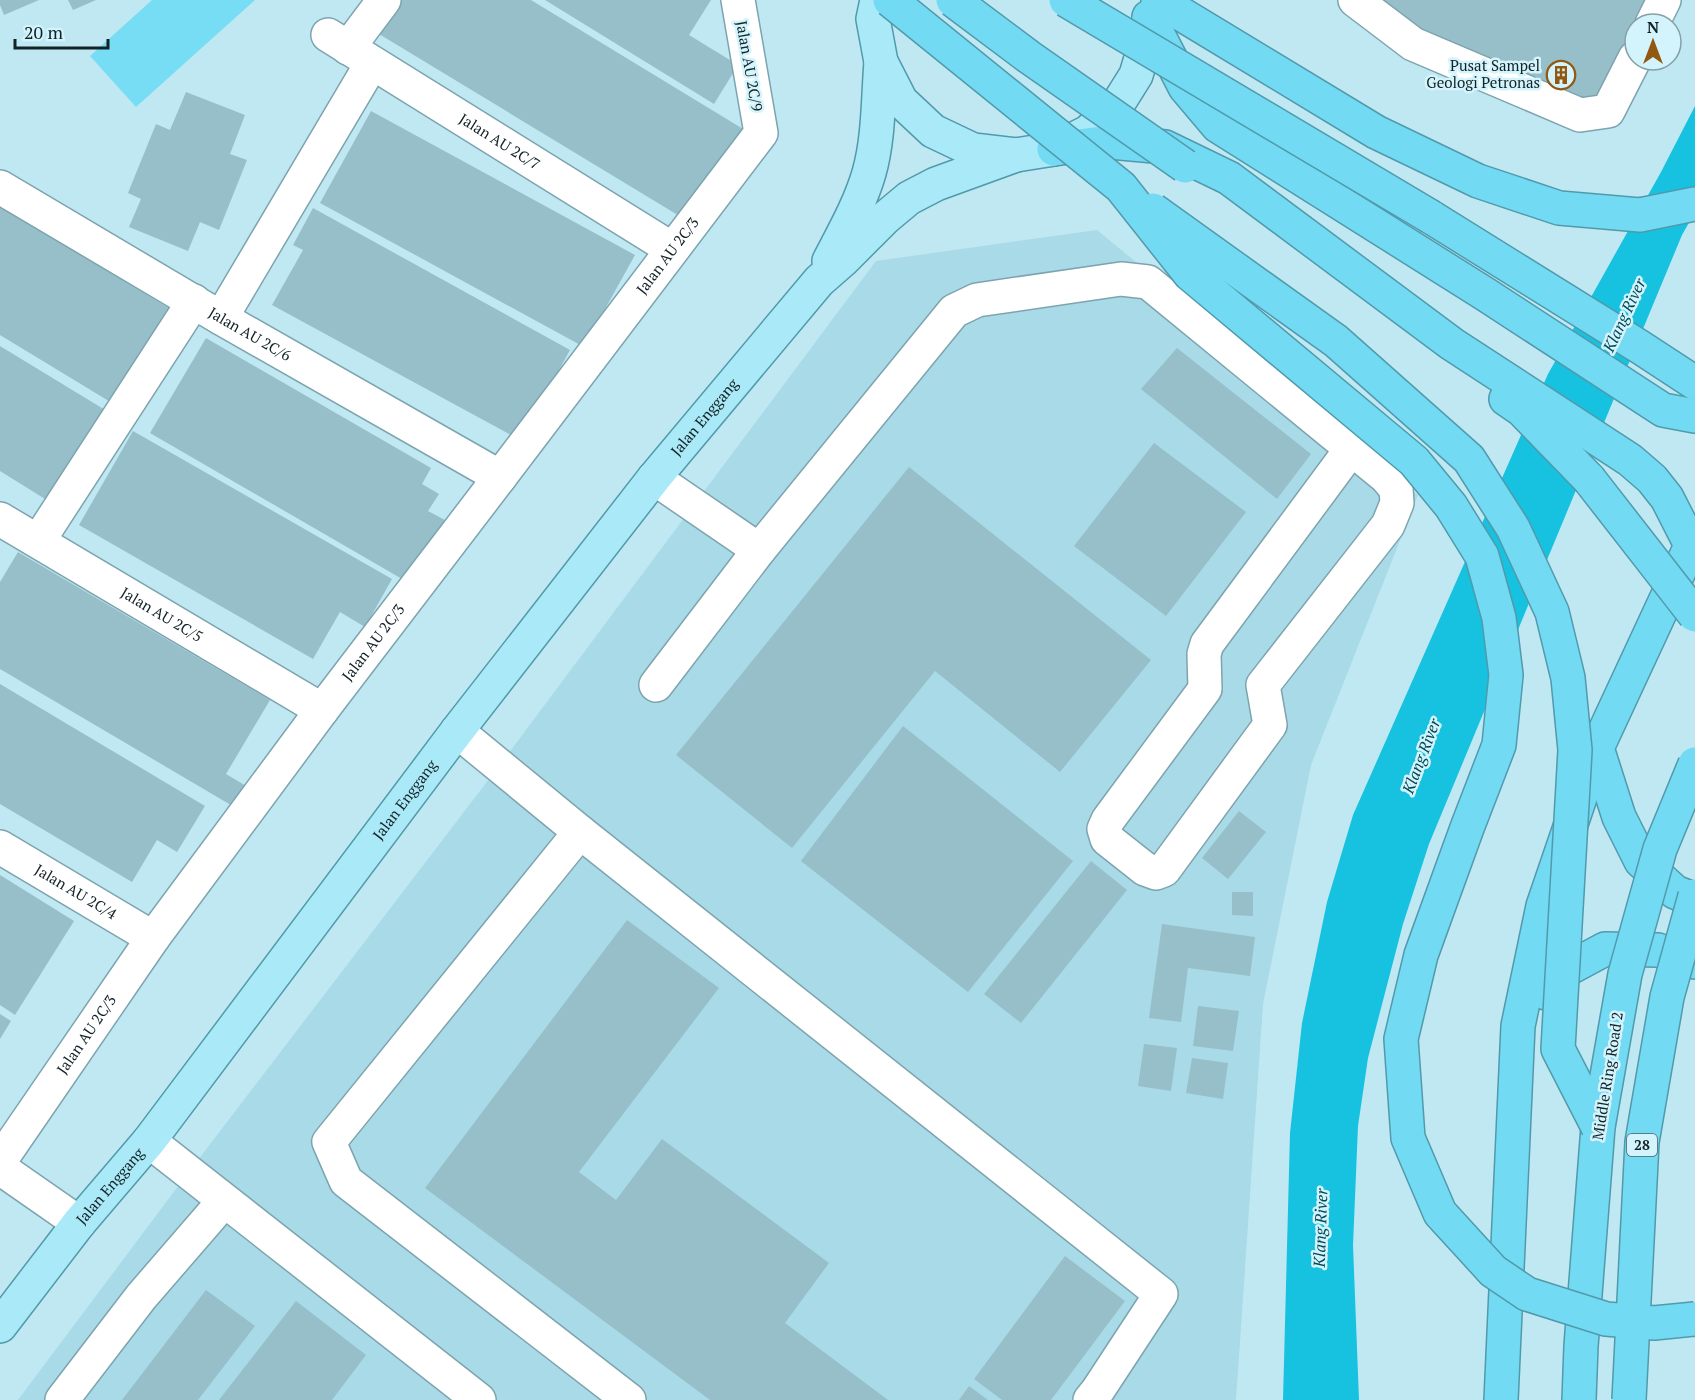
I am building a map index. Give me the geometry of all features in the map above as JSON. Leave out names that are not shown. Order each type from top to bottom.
[{"type":"highway","points":[[890,0],[1121,187],[1336,341],[1469,459],[1513,528],[1552,612],[1568,678],[1575,750],[1558,1049],[1598,1127]]},
{"type":"highway","points":[[953,0],[1029,57],[1185,166],[1522,410],[1589,479],[1695,615]]},
{"type":"highway","points":[[1066,0],[1431,217],[1695,383]]},
{"type":"highway","points":[[1152,6],[1376,132],[1478,181],[1559,208],[1640,215],[1695,204]]},
{"type":"highway","points":[[1152,6],[1185,87],[1218,126],[1485,294],[1663,410],[1695,416]]},
{"type":"highway","points":[[1054,148],[1110,142],[1165,147],[1229,178],[1452,344],[1630,460],[1652,479],[1667,498],[1693,541],[1597,748],[1543,906],[1518,1026],[1501,1400]]},
{"type":"highway","points":[[1121,187],[1190,274],[1414,461],[1451,506],[1482,556],[1499,618],[1506,675],[1499,745],[1421,955],[1401,1039],[1408,1138],[1440,1213],[1493,1271],[1527,1294],[1606,1319],[1654,1323],[1695,1319]]},
{"type":"highway","points":[[1597,748],[1619,817],[1641,861],[1675,892],[1695,898]]},
{"type":"highway","name":"Middle Ring Road 2","points":[[1579,1400],[1598,1127],[1625,974],[1660,849],[1695,764]]},
{"type":"highway","name":"28","points":[[1629,1400],[1642,1142],[1667,997],[1695,898]]},
{"type":"highway","points":[[1518,1026],[1564,971],[1605,949],[1658,950],[1695,962]]},
{"type":"main road","points":[[877,0],[873,19],[881,62],[901,101],[933,131],[973,150],[1016,155],[1054,148],[1088,132],[1116,107],[1136,75],[1147,38],[1152,6]]},
{"type":"main road","name":"Jalan Enggang","points":[[819,281],[859,203],[870,170],[875,141],[881,62]]},
{"type":"main road","name":"Jalan Enggang","points":[[4,1312],[149,1141],[457,731],[654,478],[819,281],[909,198],[936,184],[1016,155]]},
{"type":"street","points":[[13,532],[207,309],[349,49],[384,0]]},
{"type":"street","name":"Jalan AU 2C/9","points":[[738,0],[761,132]]},
{"type":"street","points":[[1355,0],[1413,44],[1580,115],[1608,111],[1628,72]]},
{"type":"street","name":"Jalan AU 2C/7","points":[[349,49],[672,249]]},
{"type":"street","name":"Jalan AU 2C/3","points":[[0,1161],[153,938],[322,710],[761,132]]},
{"type":"street","name":"Jalan AU 2C/6","points":[[0,187],[207,309],[501,477]]},
{"type":"street","points":[[656,685],[759,550],[954,311],[977,300],[1121,279],[1148,282],[1352,448],[1386,477],[1396,489],[1397,502],[1388,525],[1263,685],[1270,725],[1164,870],[1156,873],[1145,869],[1107,839],[1104,829],[1108,820],[1205,689],[1204,654],[1208,644],[1352,448]]},
{"type":"street","points":[[654,478],[759,550]]},
{"type":"street","name":"Jalan AU 2C/5","points":[[13,532],[322,710]]},
{"type":"street","points":[[457,731],[580,832],[1161,1294],[1099,1397]]},
{"type":"street","points":[[580,832],[328,1142],[346,1180],[629,1400]]},
{"type":"street","name":"Jalan AU 2C/4","points":[[0,847],[153,938]]},
{"type":"street","points":[[149,1141],[479,1400]]},
{"type":"street","points":[[0,1167],[79,1223]]},
{"type":"street","points":[[62,1400],[141,1297],[224,1201]]},
{"type":"shaded area","points":[[152,0],[255,0],[136,107],[90,56]]},
{"type":"shaded area","points":[[1097,230],[1418,495],[1311,765],[1263,1004],[1236,1400],[18,1400],[499,766],[876,261]]},
{"type":"water","name":"Klang River","points":[[1695,106],[1695,212],[1682,235],[1429,844],[1403,924],[1368,1058],[1358,1126],[1353,1245],[1359,1400],[1283,1400],[1290,1133],[1302,1023],[1327,902],[1353,815],[1548,374],[1661,172]]},
{"type":"building","points":[[0,0],[39,0],[4,15]]},
{"type":"building","points":[[68,0],[96,0],[73,10]]},
{"type":"building","points":[[400,0],[531,0],[753,135],[686,220],[379,34]]},
{"type":"building","points":[[545,0],[711,0],[689,35],[738,65],[714,104]]},
{"type":"building","name":"Pusat Sampel Geologi Petronas","points":[[1363,0],[1650,0],[1644,12],[1623,12],[1623,52],[1594,106],[1427,45]]},
{"type":"building","points":[[186,92],[245,115],[230,154],[247,160],[219,230],[200,222],[188,251],[129,227],[141,199],[128,193],[156,124],[170,130]]},
{"type":"building","points":[[371,111],[635,255],[584,347],[320,203]]},
{"type":"building","points":[[0,206],[175,312],[117,406],[0,335]]},
{"type":"building","points":[[313,208],[570,350],[520,440],[272,305],[303,250],[293,245]]},
{"type":"building","points":[[206,338],[431,468],[422,484],[439,494],[428,511],[445,520],[409,583],[150,433]]},
{"type":"building","points":[[0,346],[115,416],[58,507],[0,471]]},
{"type":"building","points":[[1177,348],[1311,454],[1277,499],[1141,389]]},
{"type":"building","points":[[133,431],[392,579],[365,627],[340,612],[313,659],[79,525]]},
{"type":"building","points":[[1154,443],[1246,512],[1166,616],[1074,546]]},
{"type":"building","points":[[909,467],[1151,660],[1060,772],[935,671],[792,848],[676,755]]},
{"type":"building","points":[[18,552],[270,700],[226,774],[253,790],[241,811],[0,669],[0,582]]},
{"type":"building","points":[[0,684],[205,806],[177,852],[157,840],[132,882],[0,804]]},
{"type":"building","points":[[903,726],[1073,861],[968,992],[801,861]]},
{"type":"building","points":[[1239,811],[1266,832],[1228,879],[1202,858]]},
{"type":"building","points":[[1091,861],[1127,890],[1021,1023],[984,994]]},
{"type":"building","points":[[0,875],[74,921],[15,1015],[0,1005]]},
{"type":"building","points":[[1232,892],[1253,892],[1253,916],[1232,915]]},
{"type":"building","points":[[627,920],[719,988],[579,1172],[616,1200],[662,1139],[829,1263],[785,1323],[888,1400],[710,1400],[425,1188]]},
{"type":"building","points":[[1162,924],[1255,937],[1250,976],[1188,968],[1181,1022],[1149,1018]]},
{"type":"building","points":[[1198,1006],[1239,1011],[1233,1051],[1193,1046]]},
{"type":"building","points":[[0,1014],[11,1021],[0,1039]]},
{"type":"building","points":[[1144,1044],[1177,1048],[1171,1091],[1138,1086]]},
{"type":"building","points":[[1192,1058],[1228,1063],[1223,1099],[1186,1093]]},
{"type":"building","points":[[1065,1256],[1125,1301],[1051,1400],[1002,1400],[974,1379]]},
{"type":"building","points":[[206,1290],[255,1326],[198,1400],[122,1400]]},
{"type":"building","points":[[296,1301],[366,1355],[332,1400],[219,1400]]},
{"type":"building","points":[[969,1386],[988,1400],[959,1400]]},
{"type":"place","name":"Pusat Sampel Geologi Petronas","points":[[1561,75]]}]
